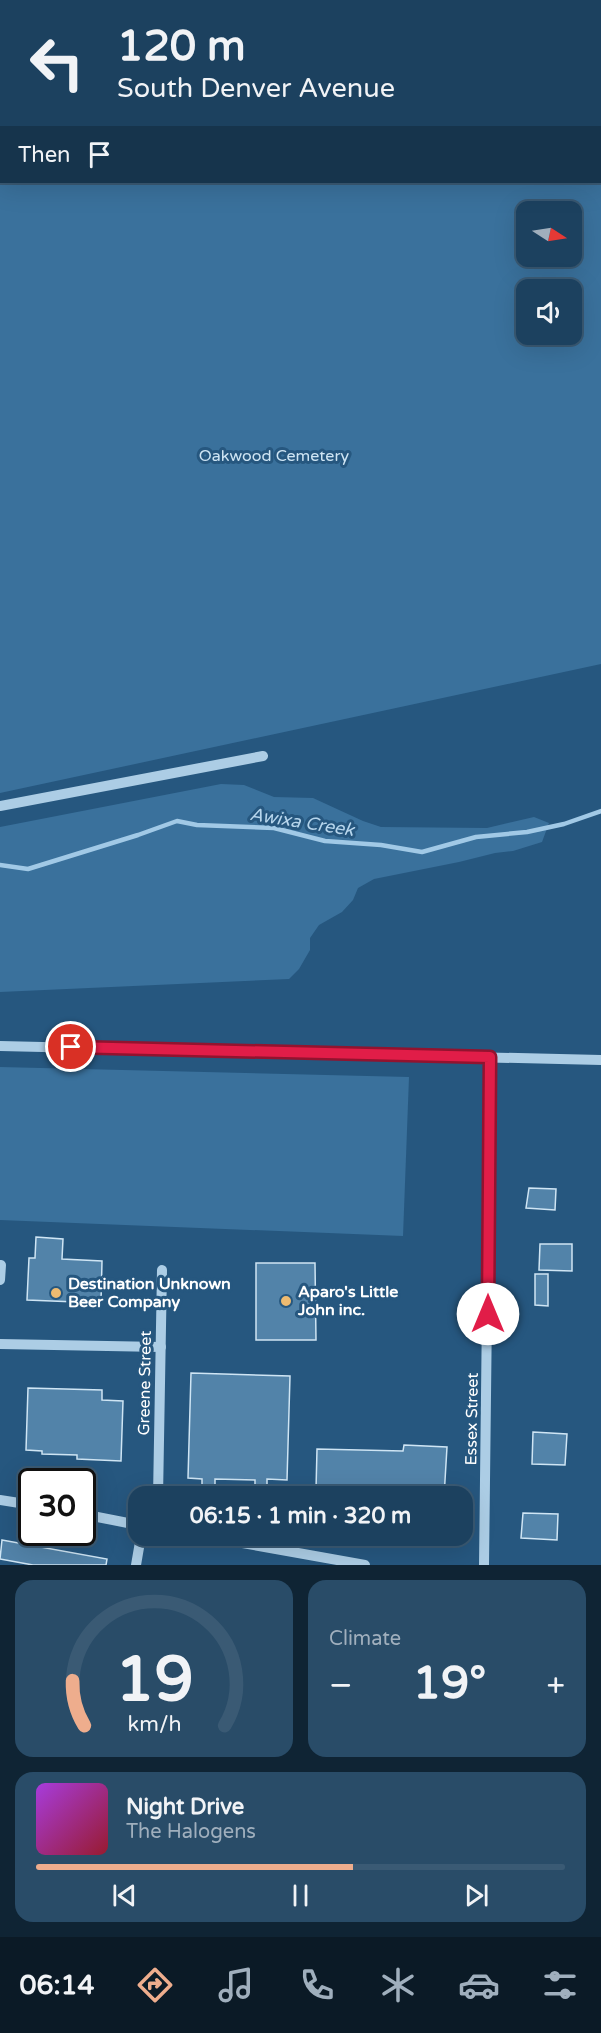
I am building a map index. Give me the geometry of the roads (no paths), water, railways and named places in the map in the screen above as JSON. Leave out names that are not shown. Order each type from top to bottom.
[{"type":"street","points":[[0,806],[262,756]]},
{"type":"street","points":[[0,1046],[601,1060]]},
{"type":"street","name":"Essex Street","points":[[484,1565],[490,1057]]},
{"type":"street","points":[[0,1265],[0,1280]]},
{"type":"street","name":"Greene Street","points":[[158,1486],[162,1270]]},
{"type":"street","points":[[0,1344],[161,1347]]},
{"type":"street","points":[[0,1500],[18,1503]]},
{"type":"street","points":[[96,1517],[128,1523]]},
{"type":"street","points":[[136,1565],[139,1546]]},
{"type":"street","points":[[259,1546],[365,1565]]},
{"type":"waterway","name":"Awixa Creek","points":[[0,865],[28,869],[177,821],[197,825],[274,828],[325,841],[381,845],[422,852],[476,837],[527,832],[564,824],[601,811]]},
{"type":"place","name":"Destination Unknown Beer Company","points":[[56,1293]]},
{"type":"place","name":"Aparo's Little John inc.","points":[[286,1301]]},
{"type":"park label","name":"Oakwood Cemetery","points":[[274,456]]}]
